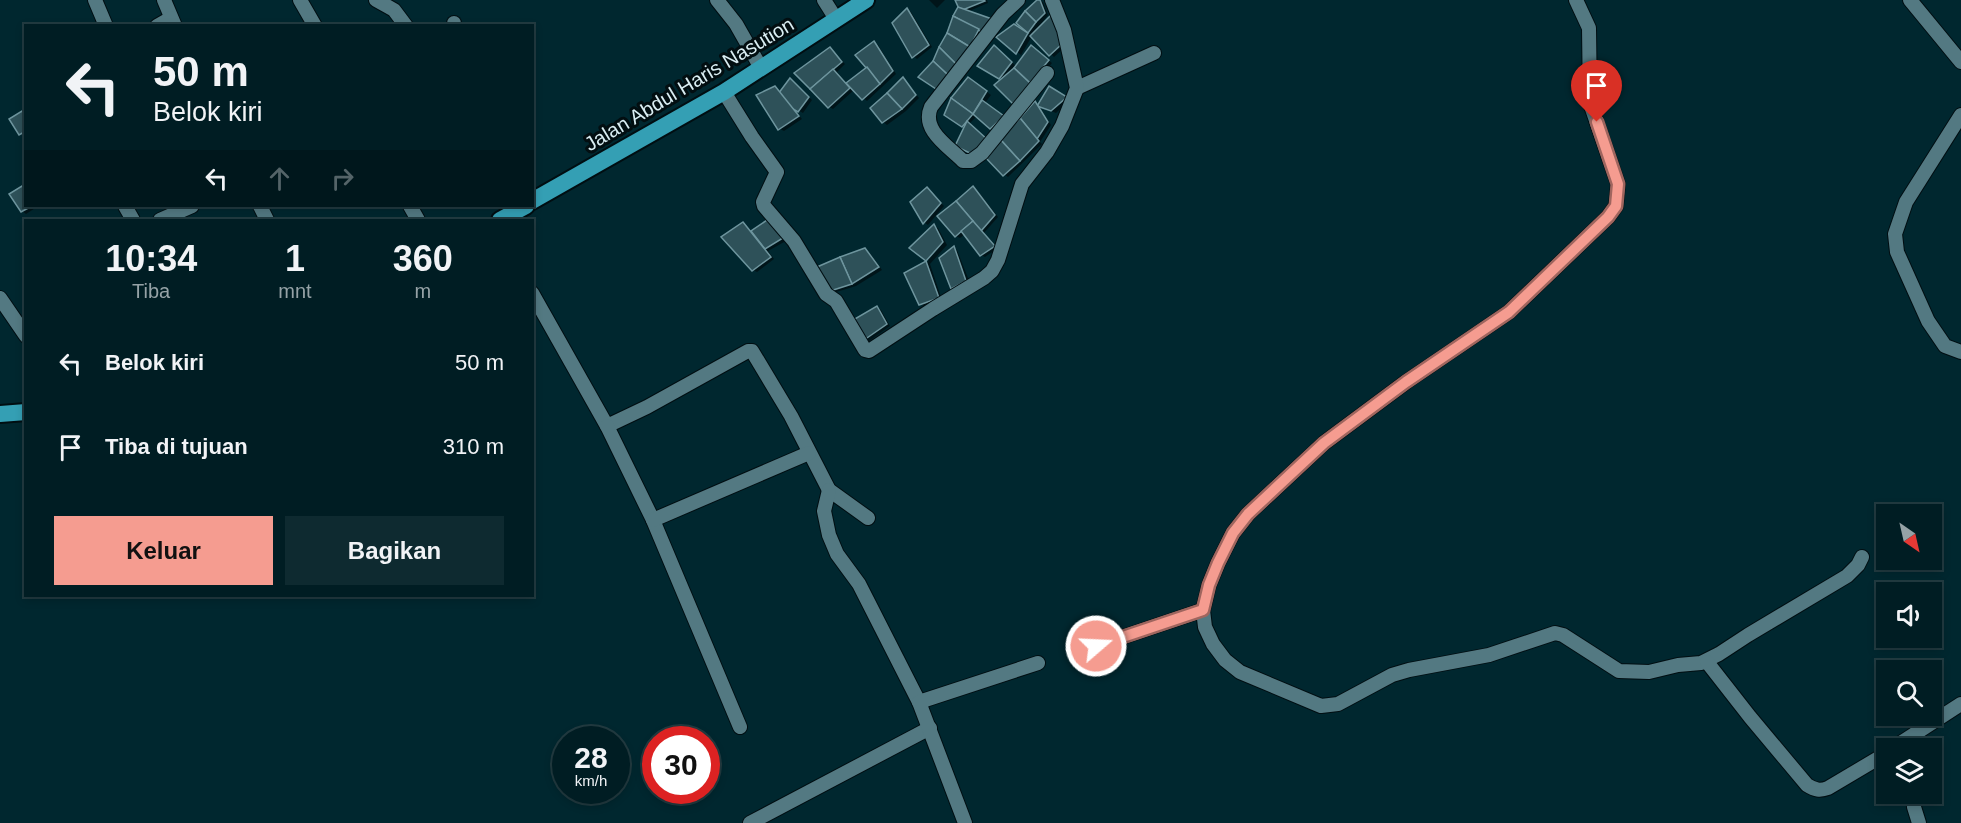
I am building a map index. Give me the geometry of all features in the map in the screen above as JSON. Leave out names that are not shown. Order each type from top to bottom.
[{"type":"main road","name":"Jalan Abdul Haris Nasution","points":[[534,200],[724,92],[866,0]]},
{"type":"main road","points":[[502,219],[524,207]]},
{"type":"main road","points":[[0,414],[24,412]]},
{"type":"street","points":[[95,0],[105,24]]},
{"type":"street","points":[[164,0],[173,22]]},
{"type":"street","points":[[300,0],[314,24]]},
{"type":"street","points":[[376,0],[394,10],[404,24]]},
{"type":"street","points":[[717,0],[736,24],[761,68]]},
{"type":"street","points":[[824,0],[836,19]]},
{"type":"street","points":[[724,92],[777,172],[763,202],[764,206],[794,241],[826,294],[836,301],[867,351],[984,278],[992,271],[998,260],[1022,184],[1047,152],[1062,126],[1077,88],[1064,30],[1052,0]]},
{"type":"street","points":[[1576,0],[1589,28],[1590,103],[1618,184],[1616,206],[1608,217],[1509,312],[1406,382],[1324,443],[1248,514],[1233,533],[1209,585],[1203,610],[1205,627],[1213,644],[1225,660],[1240,672],[1321,706],[1338,704],[1392,675],[1489,655],[1555,633],[1563,635],[1619,671],[1649,672],[1678,664],[1707,662],[1847,576],[1858,565],[1862,557]]},
{"type":"street","points":[[1910,0],[1961,62]]},
{"type":"street","points":[[1011,2],[931,107],[928,124],[963,161],[971,161],[982,153],[1047,73]]},
{"type":"street","points":[[1077,88],[1154,53]]},
{"type":"street","points":[[1961,115],[1906,202],[1895,234],[1897,252],[1928,321],[1945,346],[1961,352]]},
{"type":"street","points":[[162,219],[187,207]]},
{"type":"street","points":[[534,297],[607,426],[653,520],[740,727]]},
{"type":"street","points":[[0,298],[24,333]]},
{"type":"street","points":[[607,426],[750,351],[753,352],[791,416],[830,490],[868,518]]},
{"type":"street","points":[[653,520],[809,453]]},
{"type":"street","points":[[830,490],[824,511],[829,535],[837,554],[859,584],[919,702],[965,823]]},
{"type":"street","points":[[1096,646],[1203,610]]},
{"type":"street","points":[[1707,662],[1808,785],[1823,790],[1876,760]]},
{"type":"street","points":[[919,702],[1038,663]]},
{"type":"street","points":[[1913,738],[1961,704]]},
{"type":"street","points":[[750,823],[930,728]]},
{"type":"street","points":[[1914,804],[1919,823]]},
{"type":"building","points":[[955,0],[984,0],[985,1],[960,11]]},
{"type":"building","points":[[1040,0],[1045,13],[1036,22],[1025,11]]},
{"type":"building","points":[[958,7],[992,19],[983,33],[953,16]]},
{"type":"building","points":[[907,8],[929,45],[912,58],[892,23]]},
{"type":"building","points":[[1025,11],[1036,22],[1028,33],[1016,23]]},
{"type":"building","points":[[1051,15],[1063,43],[1049,56],[1030,36]]},
{"type":"building","points":[[953,16],[979,29],[970,47],[947,33]]},
{"type":"building","points":[[1014,24],[1028,33],[1016,54],[996,37]]},
{"type":"building","points":[[947,33],[970,47],[957,65],[939,47]]},
{"type":"building","points":[[874,41],[893,71],[880,84],[855,55]]},
{"type":"building","points":[[994,45],[1012,62],[999,79],[977,66]]},
{"type":"building","points":[[1031,45],[1049,60],[1030,83],[1014,68]]},
{"type":"building","points":[[830,47],[842,62],[810,89],[794,73]]},
{"type":"building","points":[[939,47],[957,65],[948,75],[933,61]]},
{"type":"building","points":[[933,61],[948,75],[939,91],[918,77]]},
{"type":"building","points":[[867,67],[880,84],[862,100],[846,83]]},
{"type":"building","points":[[1014,68],[1030,83],[1013,104],[994,85]]},
{"type":"building","points":[[833,69],[850,88],[828,108],[810,89]]},
{"type":"building","points":[[903,77],[916,95],[902,109],[887,93]]},
{"type":"building","points":[[968,77],[987,91],[973,114],[951,98]]},
{"type":"building","points":[[790,78],[809,97],[798,112],[775,98]]},
{"type":"building","points":[[775,86],[799,116],[778,130],[756,95]]},
{"type":"building","points":[[1049,86],[1067,97],[1051,111],[1037,106]]},
{"type":"building","points":[[887,93],[902,109],[882,123],[870,108]]},
{"type":"building","points":[[951,98],[973,114],[962,127],[944,115]]},
{"type":"building","points":[[982,100],[1004,116],[990,129],[973,114]]},
{"type":"building","points":[[1035,101],[1048,122],[1037,139],[1020,118]]},
{"type":"building","points":[[22,111],[24,132],[19,135],[9,119]]},
{"type":"building","points":[[1020,118],[1039,141],[1020,161],[1001,140]]},
{"type":"building","points":[[967,121],[989,141],[974,155],[955,146]]},
{"type":"building","points":[[999,138],[1020,161],[1003,176],[984,156]]},
{"type":"building","points":[[22,186],[24,207],[30,207],[21,212],[9,194]]},
{"type":"building","points":[[973,186],[995,215],[981,231],[956,201]]},
{"type":"building","points":[[927,187],[941,203],[923,224],[910,202]]},
{"type":"building","points":[[956,201],[973,221],[955,237],[937,216]]},
{"type":"building","points":[[770,218],[783,238],[765,249],[751,231]]},
{"type":"building","points":[[973,221],[995,246],[980,256],[961,231]]},
{"type":"building","points":[[743,222],[771,257],[752,271],[721,237]]},
{"type":"building","points":[[934,224],[943,242],[926,261],[909,248]]},
{"type":"building","points":[[954,246],[966,281],[951,289],[939,258]]},
{"type":"building","points":[[865,248],[879,267],[852,284],[840,257]]},
{"type":"building","points":[[840,257],[852,284],[827,292],[817,267]]},
{"type":"building","points":[[926,261],[939,298],[919,305],[904,273]]},
{"type":"building","points":[[877,306],[887,324],[864,340],[853,320]]},
{"type":"route","points":[[1096,646],[1203,610],[1209,585],[1218,563],[1233,533],[1248,514],[1324,443],[1406,382],[1509,312],[1608,217],[1616,206],[1618,184],[1597,122]]}]
